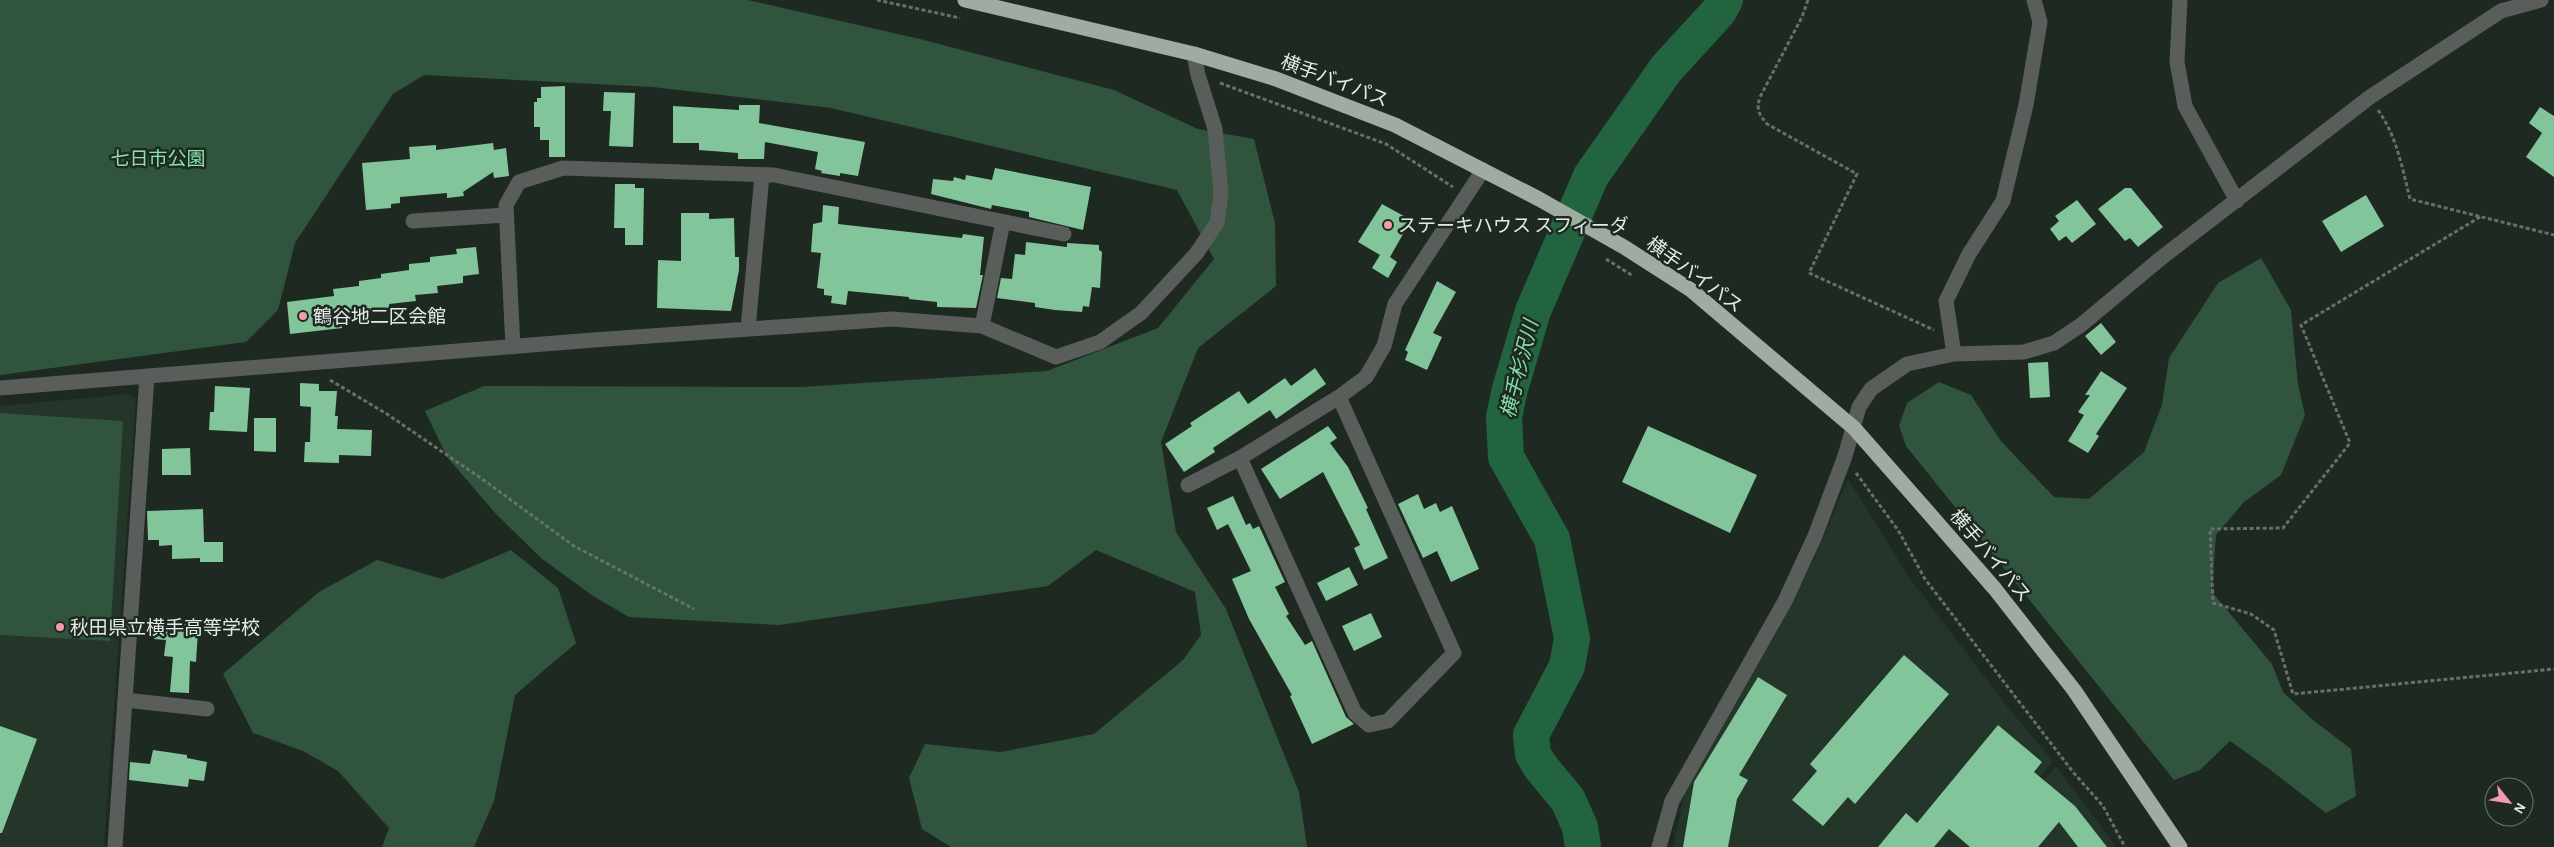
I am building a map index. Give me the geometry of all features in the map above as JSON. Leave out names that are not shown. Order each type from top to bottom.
[{"type":"highway","name":"横手バイパス","points":[[965,0],[1194,54],[1276,79],[1395,124],[1539,199],[1624,247],[1691,290],[1854,428],[1995,589],[2074,690],[2180,847]]},
{"type":"street","points":[[1954,354],[1946,301],[1969,254],[2003,201],[2026,105],[2040,22],[2034,0]]},
{"type":"street","points":[[2180,0],[2177,62],[2185,106],[2237,201]]},
{"type":"street","points":[[1658,847],[1672,801],[1788,593],[1815,536],[1846,455],[1859,407],[1871,389],[1907,364],[1954,354],[2024,352],[2054,343],[2082,325],[2160,260],[2370,97],[2506,6],[2540,0]]},
{"type":"street","points":[[0,388],[513,346],[892,320],[982,326],[1056,357],[1100,342],[1141,314],[1196,254],[1217,223],[1221,193],[1215,129],[1198,75],[1194,54]]},
{"type":"street","points":[[513,346],[506,206],[519,182],[563,168],[762,175],[1064,234]]},
{"type":"street","points":[[1188,485],[1240,458],[1339,397],[1366,378],[1384,346],[1395,304],[1483,170]]},
{"type":"street","points":[[748,329],[762,175]]},
{"type":"street","points":[[413,221],[506,215]]},
{"type":"street","points":[[982,326],[1003,222]]},
{"type":"street","points":[[115,847],[147,376]]},
{"type":"street","points":[[1240,458],[1354,713],[1369,725],[1388,721],[1454,653],[1339,397]]},
{"type":"street","points":[[125,700],[207,709]]},
{"type":"path","points":[[877,0],[964,19]]},
{"type":"path","points":[[1808,0],[1802,17],[1760,97],[1757,107],[1759,114],[1768,124],[1857,174],[1809,273],[1928,328],[1951,336]]},
{"type":"path","points":[[1198,75],[1386,144],[1467,194]]},
{"type":"path","points":[[2370,97],[2388,124],[2398,146],[2410,199],[2554,234]]},
{"type":"path","points":[[2480,217],[2301,325],[2350,443],[2283,528],[2210,529],[2213,603],[2251,614],[2274,630],[2293,694],[2554,669]]},
{"type":"path","points":[[1599,255],[1640,280]]},
{"type":"path","points":[[329,379],[477,476],[574,546],[694,609]]},
{"type":"path","points":[[1846,455],[1859,478],[1898,530],[1925,579],[2073,772],[2103,806],[2125,847]]},
{"type":"shaded area","name":"秋田県立横手高等学校","points":[[128,394],[136,399],[104,847],[0,847],[0,406]]},
{"type":"shaded area","points":[[1848,479],[1909,577],[2005,704],[2053,761],[1983,847],[1673,847],[1685,791],[1759,662],[1815,557]]},
{"type":"shaded area","points":[[2056,766],[2116,847],[1988,847]]},
{"type":"green space","name":"七日市公園","points":[[0,0],[748,0],[920,39],[1114,90],[1198,129],[1254,139],[1275,223],[1276,286],[1198,348],[1161,442],[1176,532],[1226,609],[1299,792],[1307,847],[951,847],[922,829],[909,778],[925,744],[1001,752],[1094,734],[1183,660],[1201,635],[1195,592],[1096,550],[1048,586],[779,625],[629,617],[593,596],[541,558],[496,514],[447,457],[425,411],[484,386],[801,387],[1047,371],[1158,328],[1214,259],[1177,190],[831,108],[653,87],[424,75],[393,94],[295,243],[278,310],[246,342],[0,375]]},
{"type":"green space","points":[[2261,258],[2291,310],[2298,385],[2305,415],[2281,475],[2244,502],[2216,535],[2212,592],[2272,664],[2283,692],[2313,720],[2351,749],[2356,796],[2326,813],[2230,741],[2200,770],[2174,780],[1906,446],[1899,426],[1907,403],[1939,382],[1971,395],[2000,440],[2054,497],[2089,499],[2144,452],[2162,405],[2169,358],[2218,283]]},
{"type":"green space","points":[[0,413],[123,421],[110,641],[0,635]]},
{"type":"green space","points":[[511,550],[558,588],[576,643],[515,695],[494,801],[474,847],[382,847],[389,828],[338,771],[303,751],[253,733],[223,674],[319,592],[377,560],[442,579]]},
{"type":"building","points":[[565,86],[565,157],[549,157],[549,140],[540,140],[540,127],[534,127],[534,102],[537,102],[537,98],[541,98],[541,87]]},
{"type":"building","points":[[604,92],[635,93],[633,147],[609,146],[611,111],[603,111]]},
{"type":"building","points":[[739,105],[760,105],[759,123],[865,142],[858,176],[840,173],[840,176],[821,173],[822,171],[815,169],[818,152],[765,142],[764,159],[738,159],[738,153],[699,150],[699,143],[673,143],[673,106],[739,110]]},
{"type":"building","points":[[2540,107],[2554,116],[2554,177],[2526,157],[2542,133],[2529,123]]},
{"type":"building","points":[[493,143],[494,150],[506,148],[509,176],[494,178],[493,172],[463,192],[464,196],[447,198],[447,193],[400,197],[400,203],[391,204],[391,208],[366,210],[362,163],[410,159],[409,147],[436,145],[436,150]]},
{"type":"building","points":[[995,168],[1091,187],[1083,230],[1029,217],[1029,212],[992,205],[991,209],[931,194],[933,179],[953,181],[954,177],[965,180],[966,175],[992,180]]},
{"type":"building","points":[[615,184],[635,184],[635,188],[644,188],[643,245],[625,245],[625,228],[614,228]]},
{"type":"building","points":[[2125,188],[2131,188],[2163,227],[2138,247],[2130,238],[2125,241],[2098,209]]},
{"type":"building","points":[[2366,195],[2384,226],[2341,252],[2322,221]]},
{"type":"building","points":[[2077,200],[2096,224],[2072,243],[2066,236],[2059,241],[2050,229],[2059,221],[2055,216]]},
{"type":"building","points":[[1382,204],[1411,220],[1390,257],[1397,262],[1388,278],[1372,268],[1380,255],[1358,242]]},
{"type":"building","points":[[823,205],[839,207],[838,224],[962,238],[963,234],[984,237],[980,275],[983,275],[976,308],[937,307],[937,302],[909,299],[909,297],[848,291],[846,305],[831,303],[832,296],[824,295],[824,289],[817,288],[821,253],[811,252],[813,224],[822,222]]},
{"type":"building","points":[[681,213],[709,213],[709,219],[734,218],[735,257],[739,257],[739,270],[731,311],[657,308],[658,260],[681,261]]},
{"type":"building","points":[[1026,242],[1067,247],[1067,243],[1099,245],[1099,250],[1102,252],[1100,288],[1092,287],[1089,307],[1083,306],[1082,312],[1055,310],[1035,307],[1035,303],[997,298],[1001,278],[1012,279],[1015,254],[1025,255]]},
{"type":"building","points":[[476,247],[479,274],[463,276],[463,283],[437,286],[438,293],[415,295],[416,301],[389,304],[390,310],[369,313],[370,320],[342,323],[342,328],[290,334],[287,302],[334,296],[333,289],[359,286],[359,281],[381,278],[381,274],[409,270],[409,264],[430,262],[430,257],[457,254],[456,249]]},
{"type":"building","points":[[1437,281],[1456,292],[1433,333],[1442,337],[1427,370],[1405,360],[1408,352],[1405,350]]},
{"type":"building","points":[[2101,323],[2116,342],[2101,355],[2085,336]]},
{"type":"building","points":[[2048,362],[2050,397],[2030,398],[2028,363]]},
{"type":"building","points":[[1315,368],[1326,384],[1276,419],[1270,410],[1213,448],[1215,452],[1184,472],[1165,444],[1192,426],[1190,423],[1239,391],[1248,404],[1285,378],[1291,386]]},
{"type":"building","points":[[2101,371],[2127,388],[2096,434],[2099,436],[2088,453],[2068,441],[2084,415],[2078,412],[2090,395],[2085,395]]},
{"type":"building","points":[[300,383],[319,384],[319,391],[337,391],[335,416],[338,416],[337,429],[372,430],[371,456],[339,455],[339,463],[304,462],[305,442],[310,442],[311,407],[300,406]]},
{"type":"building","points":[[215,386],[250,388],[247,432],[209,430],[210,412],[214,412]]},
{"type":"building","points":[[254,418],[276,418],[276,452],[254,451]]},
{"type":"building","points":[[1328,426],[1337,438],[1330,443],[1348,467],[1368,508],[1366,509],[1388,558],[1364,570],[1354,548],[1360,545],[1323,472],[1280,499],[1261,469]]},
{"type":"building","points":[[1648,426],[1757,475],[1730,533],[1622,482]]},
{"type":"building","points":[[190,448],[191,475],[162,475],[162,449]]},
{"type":"building","points":[[1418,494],[1424,509],[1436,503],[1440,512],[1452,506],[1479,569],[1451,582],[1437,551],[1423,558],[1398,504]]},
{"type":"building","points":[[1233,496],[1246,525],[1250,523],[1253,529],[1259,526],[1285,582],[1275,587],[1289,614],[1286,616],[1305,645],[1312,641],[1346,717],[1354,724],[1312,744],[1290,696],[1292,695],[1249,619],[1232,579],[1251,571],[1228,524],[1217,530],[1207,508]]},
{"type":"building","points":[[203,509],[204,542],[223,542],[223,562],[200,562],[200,558],[172,559],[172,545],[159,546],[159,540],[148,540],[147,511]]},
{"type":"building","points":[[1349,567],[1358,585],[1326,601],[1317,583]]},
{"type":"building","points":[[1371,613],[1382,637],[1354,651],[1342,626]]},
{"type":"building","points":[[155,622],[193,625],[193,631],[198,631],[196,662],[190,661],[189,693],[170,692],[173,657],[164,656],[166,640],[154,639]]},
{"type":"building","points":[[1904,655],[1949,694],[1855,804],[1848,797],[1823,826],[1792,800],[1817,771],[1810,764]]},
{"type":"building","points":[[1758,677],[1787,695],[1739,775],[1748,780],[1737,799],[1728,847],[1683,847],[1694,782]]},
{"type":"building","points":[[1998,725],[2042,762],[2034,772],[2075,806],[2107,847],[2078,847],[2059,822],[2038,847],[1970,847],[1949,829],[1934,847],[1878,847],[1906,813],[1917,823]]},
{"type":"building","points":[[0,726],[37,739],[2,833],[0,833]]},
{"type":"building","points":[[153,750],[187,755],[187,758],[207,762],[204,781],[189,779],[188,787],[129,780],[130,762],[150,764]]},
{"type":"waterway","name":"横手杉沢川","points":[[1583,847],[1580,827],[1568,800],[1540,766],[1533,754],[1531,735],[1567,666],[1572,638],[1552,539],[1506,457],[1504,417],[1510,389],[1533,311],[1591,176],[1666,69],[1719,11],[1725,0]]},
{"type":"place","name":"ステーキハウス スフィーダ","points":[[1388,225]]},
{"type":"place","name":"鶴谷地二区会館","points":[[303,316]]},
{"type":"place","name":"秋田県立横手高等学校","points":[[60,627]]}]
